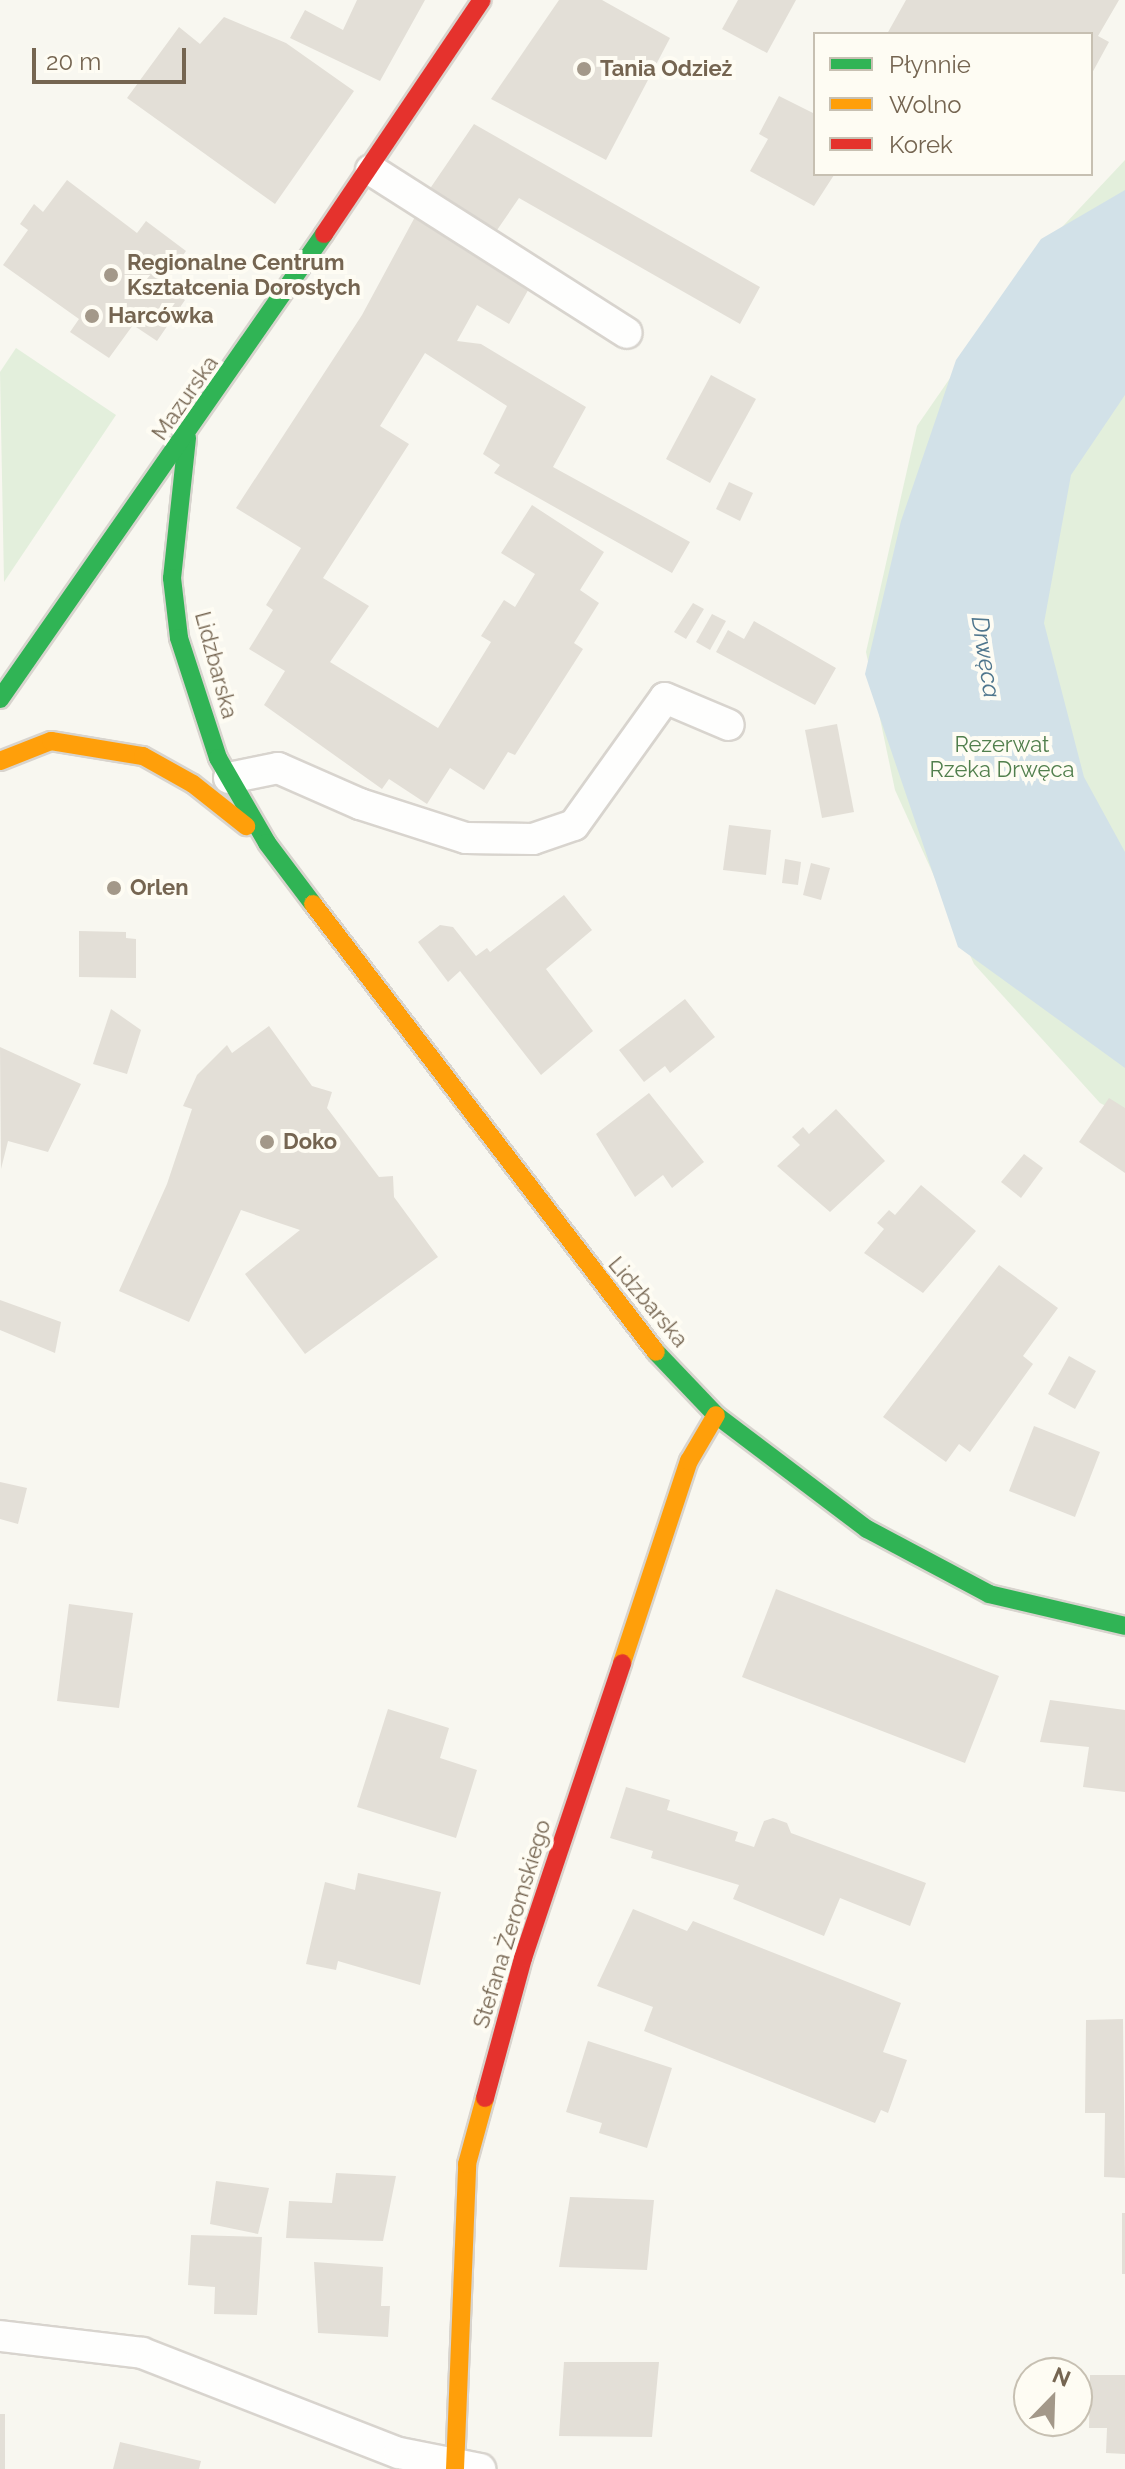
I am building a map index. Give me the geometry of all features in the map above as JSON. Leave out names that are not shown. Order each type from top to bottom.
[{"type":"main road","name":"Mazurska","points":[[0,699],[187,438],[371,170],[482,0]]},
{"type":"main road","name":"Lidzbarska","points":[[187,438],[172,578],[179,638],[229,778],[267,843],[633,1328],[716,1415],[867,1529],[989,1594],[1125,1626]]},
{"type":"main road","name":"Lidzbarska","points":[[0,761],[51,741],[143,756],[193,784],[267,843]]},
{"type":"main road","name":"Stefana Żeromskiego","points":[[463,2466],[467,2164],[523,1958],[689,1461],[716,1415]]},
{"type":"lane","points":[[371,170],[627,333]]},
{"type":"lane","points":[[229,778],[278,768],[360,804],[466,838],[533,839],[574,825],[665,698],[729,725]]},
{"type":"lane","points":[[0,2336],[142,2353],[399,2453],[463,2466]]},
{"type":"green space","name":"Rezerwat Rzeka Drwęca","points":[[1125,160],[1125,1116],[1100,1103],[974,964],[895,790],[866,652],[917,426],[1033,258]]},
{"type":"green space","points":[[16,348],[116,415],[4,582],[0,372]]},
{"type":"water","name":"Rezerwat Rzeka Drwęca","points":[[1125,190],[1125,395],[1071,475],[1044,623],[1084,777],[1125,852],[1125,1068],[958,947],[865,674],[901,521],[956,360],[1041,239]]},
{"type":"building","points":[[357,0],[425,0],[380,81],[290,38],[305,10],[343,30]]},
{"type":"building","points":[[559,0],[602,0],[670,38],[606,160],[491,99]]},
{"type":"building","points":[[738,0],[796,0],[767,53],[722,29]]},
{"type":"building","points":[[906,0],[1119,0],[1098,36],[1109,42],[1093,71],[1093,32],[888,32]]},
{"type":"building","points":[[224,17],[286,43],[354,91],[275,204],[127,98],[179,27],[200,44]]},
{"type":"building","points":[[779,96],[813,113],[813,176],[833,176],[814,206],[750,171],[768,139],[759,134]]},
{"type":"building","points":[[474,124],[760,287],[740,324],[519,198],[495,233],[427,193]]},
{"type":"building","points":[[67,180],[137,233],[146,221],[186,251],[162,284],[185,300],[157,341],[133,325],[109,358],[70,332],[79,319],[3,265],[28,230],[20,224],[34,204],[43,212]]},
{"type":"building","points":[[416,215],[531,285],[509,324],[477,305],[457,341],[481,344],[586,407],[553,467],[690,542],[672,573],[494,473],[500,465],[483,454],[507,406],[425,353],[380,426],[409,444],[323,578],[369,606],[330,662],[438,728],[491,642],[481,636],[504,600],[515,607],[535,574],[501,553],[532,505],[604,552],[580,590],[599,603],[574,643],[583,649],[515,755],[508,752],[484,790],[450,768],[427,804],[389,779],[382,789],[264,705],[285,671],[249,649],[273,610],[266,605],[301,548],[236,508],[362,315]]},
{"type":"building","points":[[711,375],[756,399],[710,483],[666,459]]},
{"type":"building","points":[[729,482],[753,493],[740,521],[716,509]]},
{"type":"building","points":[[693,603],[704,609],[686,639],[674,632]]},
{"type":"building","points":[[712,614],[726,621],[710,650],[696,642]]},
{"type":"building","points":[[754,621],[836,668],[815,705],[716,652],[728,630],[744,639]]},
{"type":"building","points":[[837,724],[854,812],[822,818],[805,730]]},
{"type":"building","points":[[729,825],[771,830],[766,875],[723,870]]},
{"type":"building","points":[[785,859],[801,862],[798,885],[782,883]]},
{"type":"building","points":[[811,863],[830,868],[821,900],[803,895]]},
{"type":"building","points":[[564,895],[592,930],[546,969],[593,1031],[541,1075],[460,971],[448,982],[418,942],[440,925],[453,927],[476,956],[487,948],[490,952]]},
{"type":"building","points":[[79,931],[126,932],[126,938],[136,939],[136,978],[79,977]]},
{"type":"building","points":[[685,999],[715,1037],[670,1073],[665,1066],[644,1082],[619,1050]]},
{"type":"building","points":[[111,1009],[141,1030],[127,1074],[93,1064]]},
{"type":"building","points":[[269,1026],[312,1086],[332,1092],[327,1108],[379,1177],[393,1176],[394,1197],[438,1257],[305,1354],[245,1274],[300,1230],[241,1210],[189,1322],[119,1291],[167,1184],[192,1109],[183,1106],[197,1075],[227,1045],[232,1053]]},
{"type":"building","points":[[0,1047],[81,1084],[48,1152],[8,1141],[1,1169]]},
{"type":"building","points":[[649,1093],[704,1162],[672,1188],[663,1175],[635,1197],[596,1134]]},
{"type":"building","points":[[1109,1098],[1125,1108],[1125,1173],[1079,1142]]},
{"type":"building","points":[[836,1109],[885,1161],[830,1212],[777,1166],[800,1145],[792,1137],[803,1127],[809,1134]]},
{"type":"building","points":[[1024,1154],[1043,1168],[1021,1198],[1001,1182]]},
{"type":"building","points":[[921,1185],[976,1231],[923,1293],[864,1253],[884,1229],[877,1223],[889,1210],[895,1215]]},
{"type":"building","points":[[999,1265],[1058,1308],[1023,1356],[1033,1364],[970,1452],[959,1444],[946,1462],[883,1417]]},
{"type":"building","points":[[0,1300],[61,1322],[55,1353],[0,1330]]},
{"type":"building","points":[[1069,1356],[1096,1371],[1075,1409],[1048,1394]]},
{"type":"building","points":[[1034,1426],[1100,1452],[1075,1517],[1009,1491]]},
{"type":"building","points":[[0,1482],[27,1488],[18,1524],[0,1519]]},
{"type":"building","points":[[776,1589],[999,1676],[965,1763],[742,1677]]},
{"type":"building","points":[[69,1604],[133,1613],[119,1708],[57,1701]]},
{"type":"building","points":[[1050,1700],[1125,1710],[1125,1792],[1083,1787],[1089,1747],[1040,1742]]},
{"type":"building","points":[[388,1709],[449,1728],[440,1758],[477,1770],[456,1838],[357,1807]]},
{"type":"building","points":[[626,1787],[670,1800],[667,1810],[738,1832],[735,1841],[754,1847],[764,1821],[773,1818],[787,1823],[791,1833],[926,1883],[910,1926],[840,1898],[824,1936],[733,1899],[739,1885],[651,1858],[653,1851],[610,1838]]},
{"type":"building","points":[[358,1873],[441,1892],[420,1985],[338,1961],[336,1970],[306,1964],[325,1882],[355,1890]]},
{"type":"building","points":[[633,1909],[687,1931],[693,1921],[901,2003],[883,2052],[907,2060],[888,2113],[881,2110],[875,2123],[644,2031],[653,2007],[597,1986]]},
{"type":"building","points":[[1123,2019],[1125,2178],[1104,2177],[1105,2113],[1085,2113],[1086,2020]]},
{"type":"building","points":[[588,2041],[672,2068],[647,2148],[599,2133],[602,2123],[566,2112]]},
{"type":"building","points":[[336,2173],[396,2176],[383,2241],[286,2238],[289,2201],[332,2203]]},
{"type":"building","points":[[216,2181],[269,2188],[258,2234],[210,2224]]},
{"type":"building","points":[[570,2197],[654,2200],[647,2270],[559,2267]]},
{"type":"building","points":[[1122,2213],[1125,2213],[1125,2274],[1122,2274]]},
{"type":"building","points":[[191,2235],[262,2237],[257,2315],[214,2314],[215,2287],[188,2285]]},
{"type":"building","points":[[314,2262],[383,2267],[381,2306],[390,2306],[388,2337],[318,2333]]},
{"type":"building","points":[[564,2362],[659,2362],[652,2437],[559,2436]]},
{"type":"building","points":[[1093,2375],[1125,2375],[1125,2454],[1106,2453],[1107,2428],[1093,2428]]},
{"type":"building","points":[[0,2414],[5,2414],[5,2469],[0,2469]]},
{"type":"building","points":[[120,2442],[201,2461],[199,2469],[113,2469]]},
{"type":"traffic: fast","points":[[0,699],[324,234]]},
{"type":"traffic: fast","points":[[187,438],[172,578],[179,638],[218,758],[267,843],[313,904]]},
{"type":"traffic: fast","points":[[656,1352],[716,1415],[867,1529],[989,1594],[1125,1626]]},
{"type":"traffic: slow","points":[[0,761],[51,741],[143,756],[193,784],[246,826]]},
{"type":"traffic: slow","points":[[313,904],[656,1352]]},
{"type":"traffic: slow","points":[[622,1663],[689,1461],[716,1415]]},
{"type":"traffic: slow","points":[[455,2469],[467,2164],[485,2098]]},
{"type":"traffic: jam","points":[[324,234],[482,0]]},
{"type":"traffic: jam","points":[[485,2098],[523,1958],[622,1663]]},
{"type":"place","name":"Tania Odzież","points":[[584,69]]},
{"type":"place","name":"Regionalne Centrum Kształcenia Dorosłych","points":[[111,275]]},
{"type":"place","name":"Harcówka","points":[[92,316]]},
{"type":"place","name":"Orlen","points":[[114,888]]},
{"type":"place","name":"Doko","points":[[267,1142]]},
{"type":"water label","name":"Drwęca","points":[[986,657]]}]
